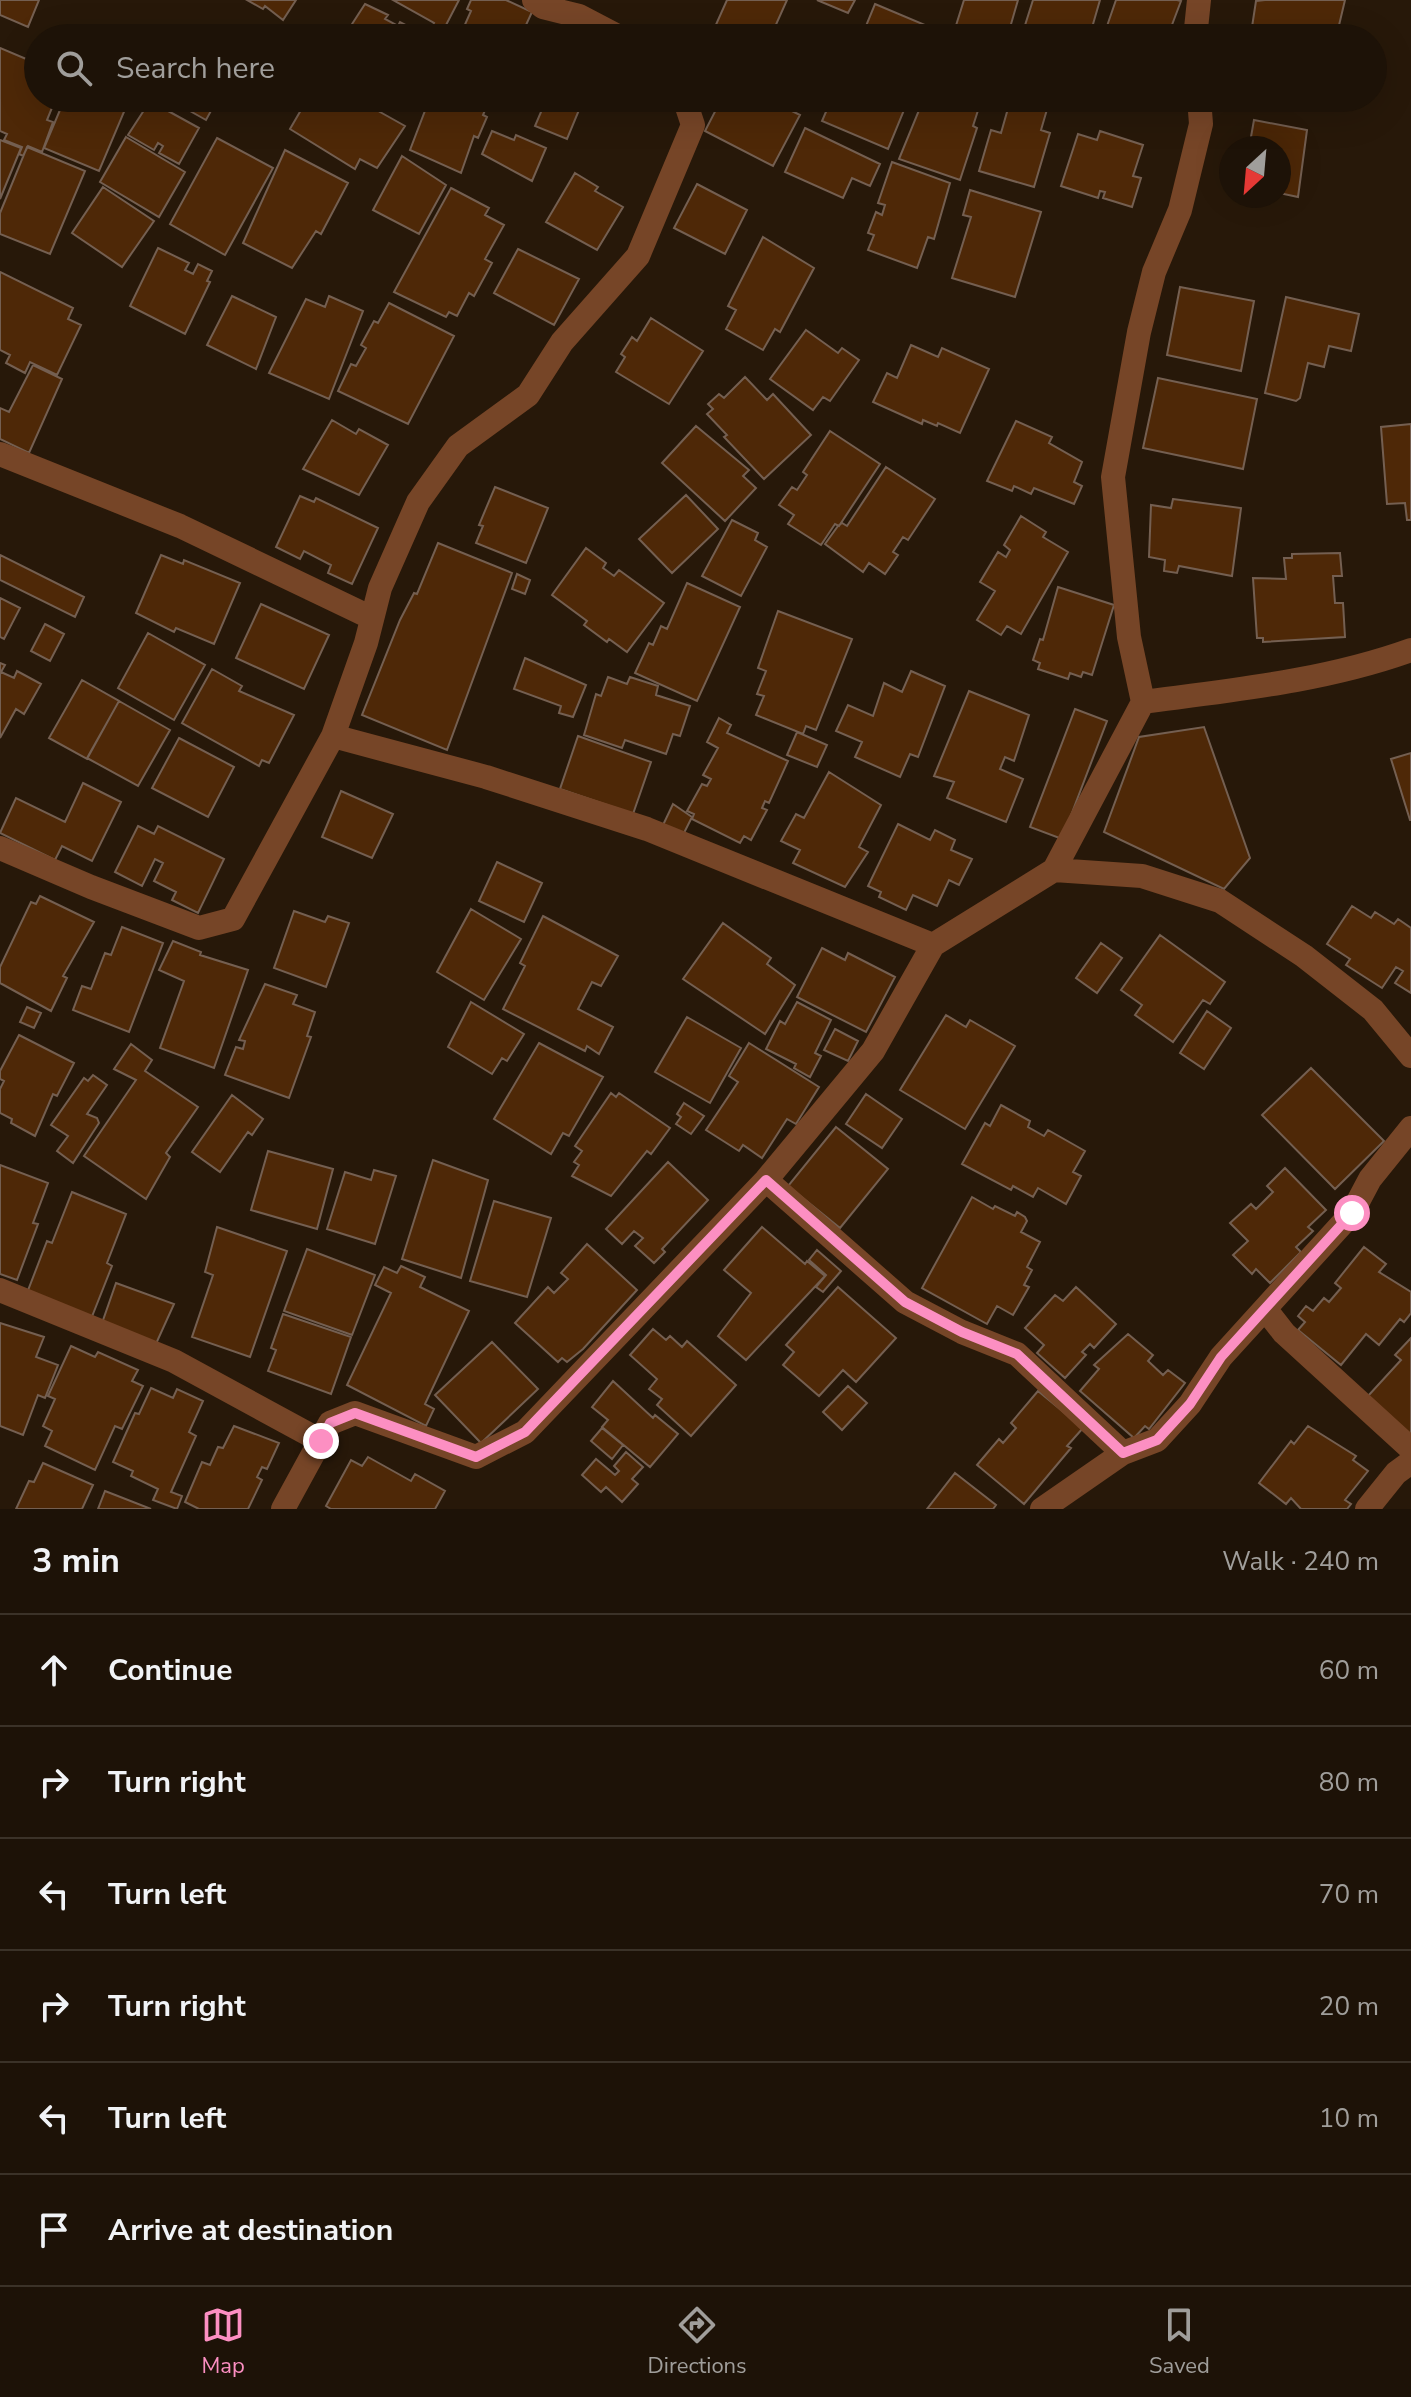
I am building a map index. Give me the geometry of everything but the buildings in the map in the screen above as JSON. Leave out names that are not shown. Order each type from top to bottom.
[{"type":"street","points":[[534,0],[543,7],[579,16],[594,24]]},
{"type":"street","points":[[1196,24],[1199,0]]},
{"type":"street","points":[[0,848],[199,928],[233,919],[333,736],[380,588],[418,502],[458,446],[528,395],[562,342],[638,256],[693,125],[689,112]]},
{"type":"street","points":[[283,1509],[330,1423],[355,1413],[476,1457],[525,1432],[766,1180],[873,1051],[933,945],[1054,870],[1143,702],[1129,637],[1113,477],[1139,332],[1154,272],[1180,210],[1201,124],[1200,112]]},
{"type":"street","points":[[0,454],[180,526],[372,618]]},
{"type":"street","points":[[1143,702],[1269,685],[1374,663],[1411,650]]},
{"type":"street","points":[[333,736],[486,777],[647,829],[933,945]]},
{"type":"street","points":[[1054,870],[1142,876],[1220,901],[1304,956],[1373,1010],[1411,1056]]},
{"type":"street","points":[[1042,1509],[1123,1453],[1157,1440],[1190,1404],[1221,1357],[1352,1213],[1370,1179],[1411,1128]]},
{"type":"street","points":[[766,1180],[905,1302],[962,1332],[1017,1354],[1123,1453]]},
{"type":"street","points":[[0,1290],[174,1361],[321,1441]]},
{"type":"street","points":[[1266,1310],[1284,1333],[1411,1449]]},
{"type":"street","points":[[1367,1509],[1396,1473],[1411,1462]]},
{"type":"route","points":[[321,1441],[330,1423],[355,1413],[476,1457],[525,1432],[766,1180],[905,1302],[962,1332],[1017,1354],[1123,1453],[1157,1440],[1190,1404],[1221,1357],[1352,1213]]}]
